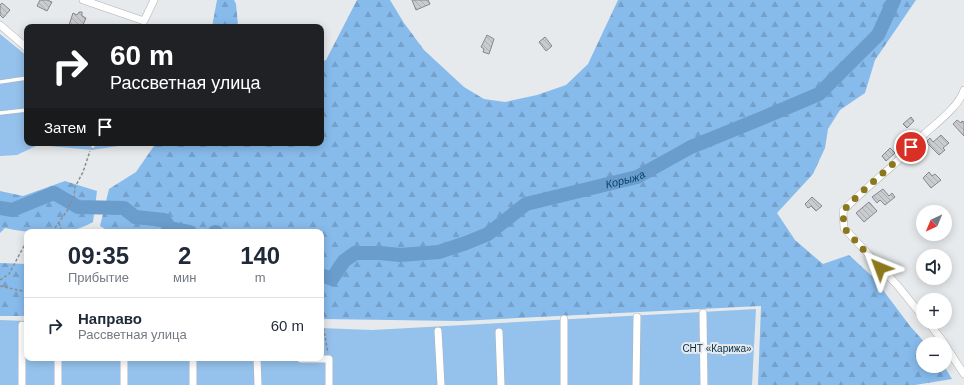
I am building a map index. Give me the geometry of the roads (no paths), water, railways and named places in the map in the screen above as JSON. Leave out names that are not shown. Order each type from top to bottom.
[{"type":"street","points":[[83,0],[144,21],[154,0]]},
{"type":"street","points":[[0,25],[24,45]]},
{"type":"street","points":[[916,308],[898,286],[844,228],[843,211],[858,195],[891,167],[921,137],[943,118],[962,97],[964,90]]},
{"type":"street","points":[[703,312],[704,385]]},
{"type":"street","points":[[636,385],[637,317]]},
{"type":"street","points":[[564,319],[564,385]]},
{"type":"street","points":[[22,325],[22,385]]},
{"type":"street","points":[[933,329],[940,337]]},
{"type":"street","points":[[438,331],[441,385]]},
{"type":"street","points":[[499,332],[500,385]]},
{"type":"street","points":[[952,355],[964,374]]},
{"type":"street","points":[[324,359],[329,359],[329,385]]},
{"type":"street","points":[[58,361],[58,385]]},
{"type":"street","points":[[124,361],[124,385]]},
{"type":"street","points":[[192,385],[193,361]]},
{"type":"street","points":[[258,361],[258,385]]},
{"type":"lane","points":[[0,82],[24,78]]},
{"type":"lane","points":[[0,113],[24,110]]},
{"type":"waterway","name":"Корыжа","points":[[324,276],[332,279],[344,261],[355,253],[400,255],[439,252],[466,243],[488,234],[526,204],[637,177],[691,147],[819,94],[878,35],[894,0]]},
{"type":"waterway","name":"Корыжа","points":[[0,208],[12,210],[54,193],[78,207],[124,208],[135,217],[164,220],[170,228],[175,229]]},
{"type":"park label","name":"СНТ «Карижа»","points":[[717,348]]}]
